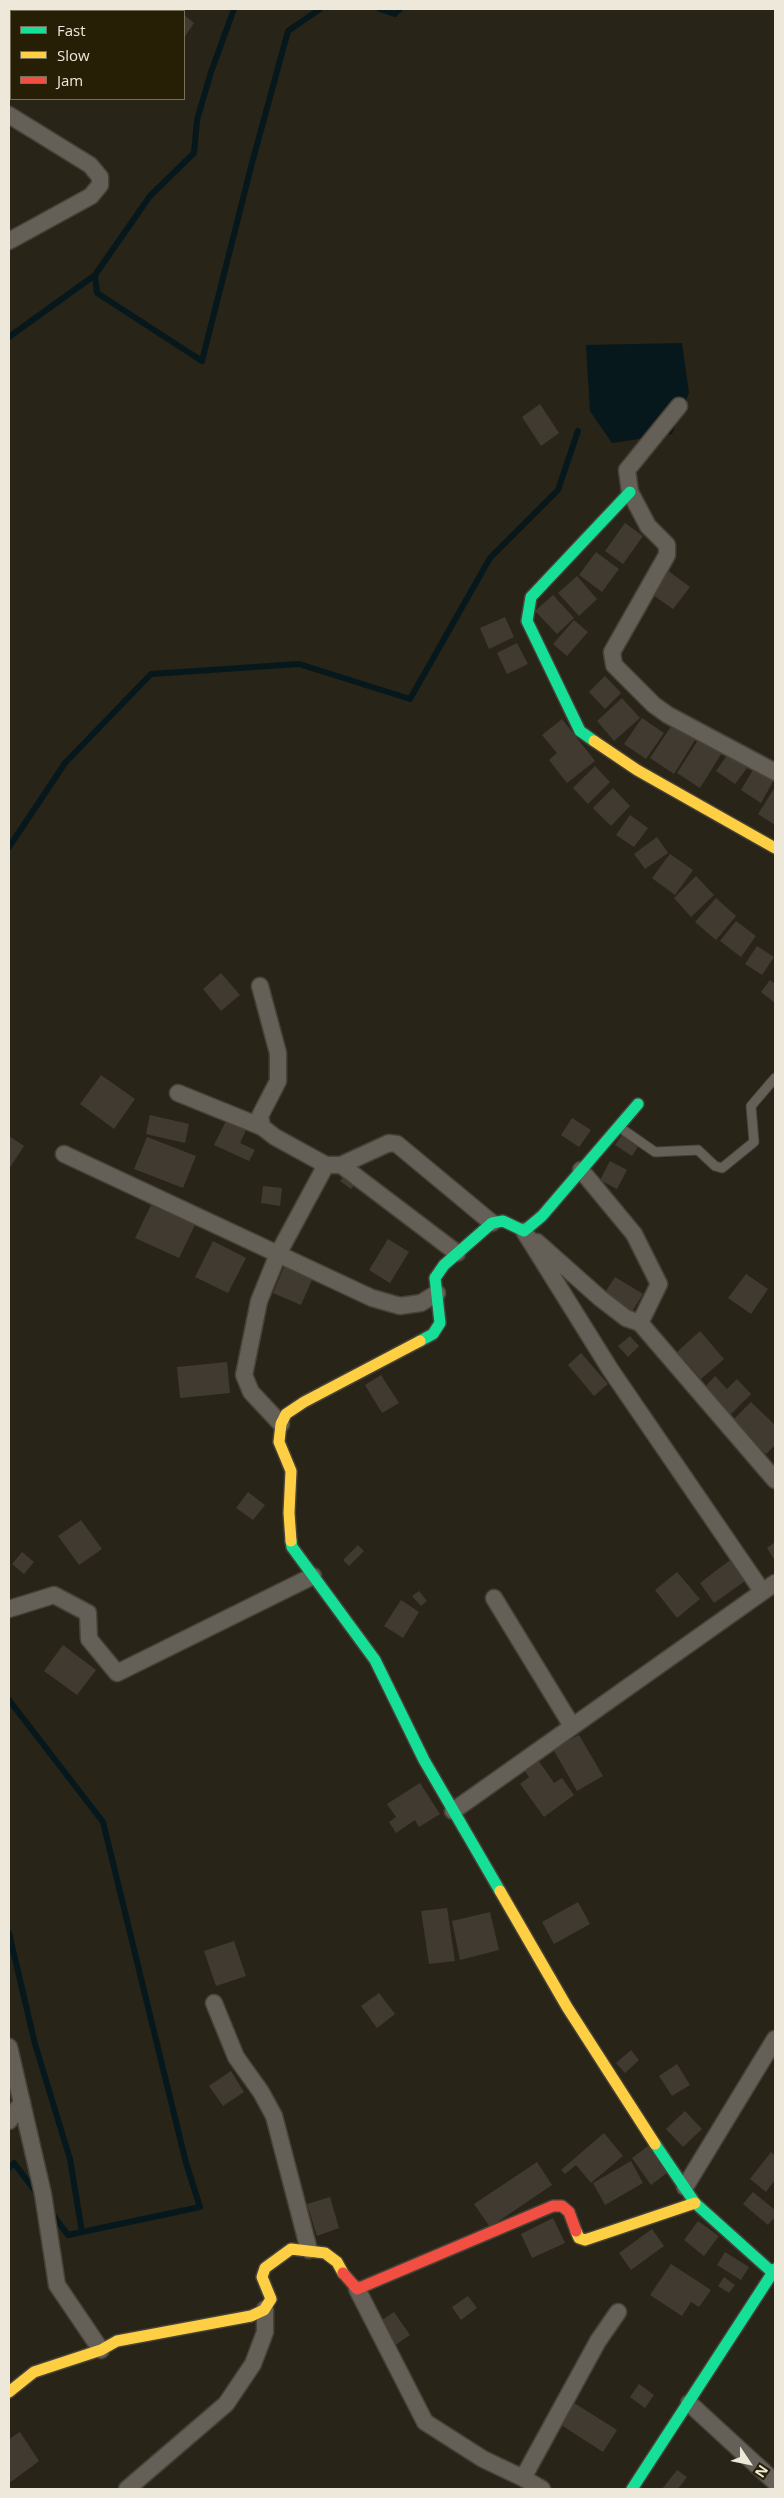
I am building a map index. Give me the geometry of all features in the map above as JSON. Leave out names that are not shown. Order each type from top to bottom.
[{"type":"street","points":[[9,115],[90,165],[100,177],[100,185],[91,196],[9,241]]},
{"type":"street","points":[[679,406],[627,470],[630,492],[648,526],[667,545],[667,555],[612,652],[614,665],[654,705],[668,715],[775,772]]},
{"type":"street","points":[[630,492],[531,598],[527,620],[580,731],[637,770],[775,848]]},
{"type":"street","points":[[260,986],[278,1054],[278,1080],[260,1116],[262,1127]]},
{"type":"street","points":[[178,1093],[262,1127],[275,1137],[334,1165],[457,1253]]},
{"type":"street","points":[[524,1231],[542,1216],[638,1104]]},
{"type":"street","points":[[281,1424],[251,1392],[244,1375],[259,1301],[278,1254],[334,1165],[389,1143],[397,1144],[492,1223]]},
{"type":"street","points":[[64,1154],[372,1298],[400,1306],[421,1303],[437,1293]]},
{"type":"street","points":[[581,1170],[634,1234],[660,1284],[640,1323]]},
{"type":"street","points":[[634,2488],[774,2271],[695,2203],[567,2007],[424,1760],[375,1660],[292,1547],[289,1513],[291,1471],[279,1442],[281,1424],[286,1414],[304,1402],[433,1334],[440,1323],[435,1278],[444,1265],[492,1223],[503,1221],[524,1231],[606,1303],[626,1318],[640,1323],[775,1480]]},
{"type":"street","points":[[453,1811],[769,1587],[610,1369],[524,1231]]},
{"type":"street","points":[[9,1609],[54,1595],[88,1613],[89,1639],[117,1673],[313,1576]]},
{"type":"street","points":[[494,1598],[572,1726]]},
{"type":"street","points":[[214,2003],[236,2057],[261,2092],[274,2116],[309,2250]]},
{"type":"street","points":[[685,2187],[775,2039]]},
{"type":"street","points":[[9,2047],[43,2194],[57,2285],[101,2350]]},
{"type":"street","points":[[9,2120],[22,2102]]},
{"type":"street","points":[[357,2289],[552,2206],[562,2206],[569,2212],[579,2238],[585,2240],[695,2203]]},
{"type":"street","points":[[9,2392],[34,2372],[101,2350],[117,2341],[251,2316],[265,2309],[271,2300],[262,2278],[265,2268],[291,2249],[309,2250],[325,2253],[337,2262],[346,2278],[357,2289],[425,2422],[483,2459],[542,2489]]},
{"type":"street","points":[[127,2489],[226,2404],[254,2364],[265,2332],[265,2309]]},
{"type":"street","points":[[523,2478],[598,2341],[618,2312]]},
{"type":"street","points":[[689,2403],[775,2482]]},
{"type":"lane","points":[[619,1126],[655,1152],[698,1150],[715,1166],[722,1168],[754,1142],[751,1106],[775,1078]]},
{"type":"shaded area","points":[[682,343],[689,393],[672,434],[612,443],[590,411],[586,345]]},
{"type":"building","points":[[185,16],[194,23],[185,36]]},
{"type":"building","points":[[540,404],[559,433],[541,446],[522,417]]},
{"type":"building","points":[[625,523],[643,536],[623,564],[605,551]]},
{"type":"building","points":[[596,552],[619,569],[602,592],[579,575]]},
{"type":"building","points":[[667,570],[690,587],[673,609],[650,593]]},
{"type":"building","points":[[577,576],[597,599],[579,616],[558,593]]},
{"type":"building","points":[[553,595],[574,618],[557,634],[535,611]]},
{"type":"building","points":[[505,617],[514,637],[489,649],[480,628]]},
{"type":"building","points":[[574,620],[588,632],[567,656],[553,644]]},
{"type":"building","points":[[517,643],[528,664],[507,674],[497,653]]},
{"type":"building","points":[[605,676],[621,693],[605,709],[589,692]]},
{"type":"building","points":[[622,698],[640,718],[614,741],[597,721]]},
{"type":"building","points":[[642,718],[664,733],[646,759],[624,744]]},
{"type":"building","points":[[562,719],[595,761],[567,783],[549,760],[557,753],[542,735]]},
{"type":"building","points":[[672,725],[695,740],[674,774],[650,758]]},
{"type":"building","points":[[700,737],[723,751],[700,788],[677,773]]},
{"type":"building","points":[[728,754],[747,768],[735,784],[716,771]]},
{"type":"building","points":[[595,766],[610,782],[588,804],[573,788]]},
{"type":"building","points":[[754,768],[774,780],[761,803],[741,790]]},
{"type":"building","points":[[775,787],[775,825],[758,814]]},
{"type":"building","points":[[613,788],[630,806],[611,826],[593,808]]},
{"type":"building","points":[[630,815],[648,828],[634,847],[616,835]]},
{"type":"building","points":[[657,837],[668,853],[645,869],[634,854]]},
{"type":"building","points":[[670,854],[693,870],[675,895],[652,878]]},
{"type":"building","points":[[696,876],[714,895],[691,917],[674,898]]},
{"type":"building","points":[[716,898],[736,916],[716,940],[695,922]]},
{"type":"building","points":[[736,921],[756,936],[741,957],[720,941]]},
{"type":"building","points":[[757,946],[774,957],[762,975],[745,964]]},
{"type":"building","points":[[221,973],[240,995],[221,1011],[203,989]]},
{"type":"building","points":[[770,980],[775,984],[775,1003],[761,992]]},
{"type":"building","points":[[101,1075],[135,1099],[114,1129],[80,1104]]},
{"type":"building","points":[[150,1115],[189,1124],[185,1143],[146,1134]]},
{"type":"building","points":[[572,1118],[591,1130],[579,1147],[561,1135]]},
{"type":"building","points":[[227,1119],[247,1128],[240,1143],[255,1150],[249,1161],[214,1145]]},
{"type":"building","points":[[623,1133],[640,1143],[632,1156],[615,1145]]},
{"type":"building","points":[[9,1136],[24,1146],[9,1169]]},
{"type":"building","points":[[147,1137],[196,1156],[183,1188],[134,1169]]},
{"type":"building","points":[[610,1161],[627,1170],[617,1189],[600,1180]]},
{"type":"building","points":[[347,1172],[358,1181],[351,1189],[340,1181]]},
{"type":"building","points":[[263,1186],[282,1188],[280,1206],[261,1203]]},
{"type":"building","points":[[151,1205],[195,1225],[179,1258],[135,1238]]},
{"type":"building","points":[[388,1239],[409,1252],[390,1283],[369,1270]]},
{"type":"building","points":[[213,1241],[246,1258],[228,1293],[195,1277]]},
{"type":"building","points":[[287,1260],[315,1273],[301,1305],[273,1293]]},
{"type":"building","points":[[746,1274],[768,1289],[751,1314],[728,1298]]},
{"type":"building","points":[[615,1277],[643,1294],[630,1315],[602,1297]]},
{"type":"building","points":[[700,1331],[724,1359],[701,1379],[677,1352]]},
{"type":"building","points":[[630,1336],[639,1346],[628,1357],[618,1346]]},
{"type":"building","points":[[581,1353],[608,1384],[594,1396],[568,1365]]},
{"type":"building","points":[[227,1362],[230,1393],[180,1398],[177,1367]]},
{"type":"building","points":[[381,1375],[399,1403],[382,1413],[365,1385]]},
{"type":"building","points":[[715,1376],[727,1389],[737,1379],[751,1394],[729,1416],[703,1389]]},
{"type":"building","points":[[751,1402],[775,1425],[775,1445],[766,1454],[732,1421]]},
{"type":"building","points":[[248,1492],[265,1505],[253,1520],[236,1508]]},
{"type":"building","points":[[81,1520],[102,1549],[79,1565],[58,1536]]},
{"type":"building","points":[[775,1542],[775,1561],[767,1548]]},
{"type":"building","points":[[358,1545],[364,1551],[349,1566],[343,1560]]},
{"type":"building","points":[[22,1552],[34,1562],[24,1574],[12,1564]]},
{"type":"building","points":[[730,1560],[745,1581],[714,1603],[700,1583]]},
{"type":"building","points":[[677,1572],[700,1599],[677,1618],[655,1590]]},
{"type":"building","points":[[419,1591],[427,1601],[421,1606],[412,1596]]},
{"type":"building","points":[[401,1600],[419,1612],[403,1638],[384,1626]]},
{"type":"building","points":[[63,1645],[96,1670],[77,1695],[44,1671]]},
{"type":"building","points":[[579,1735],[603,1776],[577,1791],[553,1749]]},
{"type":"building","points":[[536,1757],[554,1783],[562,1778],[574,1795],[544,1817],[520,1784],[529,1777],[522,1767]]},
{"type":"building","points":[[420,1783],[440,1814],[419,1827],[415,1820],[396,1833],[389,1822],[396,1817],[387,1804]]},
{"type":"building","points":[[578,1902],[590,1924],[554,1944],[542,1922]]},
{"type":"building","points":[[447,1908],[455,1961],[429,1964],[421,1911]]},
{"type":"building","points":[[490,1912],[499,1950],[460,1960],[452,1921]]},
{"type":"building","points":[[234,1941],[246,1976],[216,1986],[204,1951]]},
{"type":"building","points":[[379,1993],[395,2014],[377,2028],[361,2006]]},
{"type":"building","points":[[631,2050],[639,2060],[625,2073],[616,2063]]},
{"type":"building","points":[[677,2064],[690,2085],[672,2096],[659,2076]]},
{"type":"building","points":[[231,2071],[244,2092],[223,2106],[209,2086]]},
{"type":"building","points":[[685,2111],[702,2129],[683,2147],[666,2129]]},
{"type":"building","points":[[604,2133],[623,2156],[591,2183],[576,2165],[565,2174],[561,2170]]},
{"type":"building","points":[[648,2146],[667,2173],[651,2185],[632,2158]]},
{"type":"building","points":[[771,2152],[775,2156],[775,2180],[766,2192],[750,2179]]},
{"type":"building","points":[[631,2161],[643,2183],[605,2205],[593,2183]]},
{"type":"building","points":[[537,2162],[552,2185],[490,2227],[474,2204]]},
{"type":"building","points":[[753,2192],[775,2210],[775,2217],[768,2225],[743,2204]]},
{"type":"building","points":[[330,2197],[339,2228],[317,2236],[307,2204]]},
{"type":"building","points":[[553,2218],[565,2243],[532,2258],[521,2234]]},
{"type":"building","points":[[698,2221],[719,2236],[704,2256],[684,2240]]},
{"type":"building","points":[[652,2229],[664,2246],[631,2270],[619,2253]]},
{"type":"building","points":[[725,2252],[749,2267],[741,2280],[717,2265]]},
{"type":"building","points":[[671,2264],[711,2290],[699,2307],[691,2302],[682,2316],[650,2295]]},
{"type":"building","points":[[724,2277],[735,2285],[729,2293],[718,2286]]},
{"type":"building","points":[[468,2296],[477,2308],[461,2320],[452,2307]]},
{"type":"building","points":[[394,2312],[410,2335],[394,2346],[379,2322]]},
{"type":"building","points":[[639,2384],[654,2395],[645,2408],[630,2397]]},
{"type":"building","points":[[571,2401],[617,2430],[603,2452],[558,2423]]},
{"type":"building","points":[[20,2432],[39,2461],[11,2482],[9,2479],[9,2439]]},
{"type":"building","points":[[677,2470],[687,2477],[678,2489],[662,2489]]},
{"type":"waterway","points":[[234,9],[211,72],[197,120],[194,153],[150,196],[95,275],[97,293],[202,361],[252,163],[288,31],[320,9]]},
{"type":"waterway","points":[[380,9],[395,14],[400,9]]},
{"type":"waterway","points":[[9,337],[95,275]]},
{"type":"waterway","points":[[9,847],[65,763],[151,674],[299,664],[410,699],[490,558],[558,490],[578,431]]},
{"type":"waterway","points":[[9,1700],[103,1822],[186,2163],[200,2207],[68,2235],[50,2211]]},
{"type":"waterway","points":[[9,1933],[35,2044],[70,2159],[82,2232]]},
{"type":"waterway","points":[[9,2168],[14,2163],[38,2195]]},
{"type":"traffic: fast","points":[[594,741],[580,731],[527,621],[531,597],[630,492]]},
{"type":"traffic: fast","points":[[420,1341],[433,1334],[440,1323],[435,1278],[444,1265],[492,1223],[503,1221],[524,1231],[542,1216],[638,1104]]},
{"type":"traffic: fast","points":[[291,1541],[292,1547],[375,1660],[424,1760],[500,1891]]},
{"type":"traffic: fast","points":[[655,2144],[695,2203],[773,2273]]},
{"type":"traffic: fast","points":[[632,2489],[775,2269]]},
{"type":"traffic: slow","points":[[594,741],[637,770],[775,848]]},
{"type":"traffic: slow","points":[[291,1541],[289,1513],[291,1471],[279,1442],[281,1424],[286,1414],[304,1402],[420,1341]]},
{"type":"traffic: slow","points":[[500,1891],[567,2007],[655,2144]]},
{"type":"traffic: slow","points":[[576,2231],[579,2238],[585,2240],[695,2203]]},
{"type":"traffic: slow","points":[[9,2392],[34,2372],[101,2350],[117,2341],[251,2316],[264,2310],[271,2299],[262,2277],[265,2268],[291,2249],[325,2253],[337,2262],[343,2273]]},
{"type":"traffic: jam","points":[[343,2273],[357,2289],[553,2206],[562,2206],[569,2212],[576,2231]]}]
